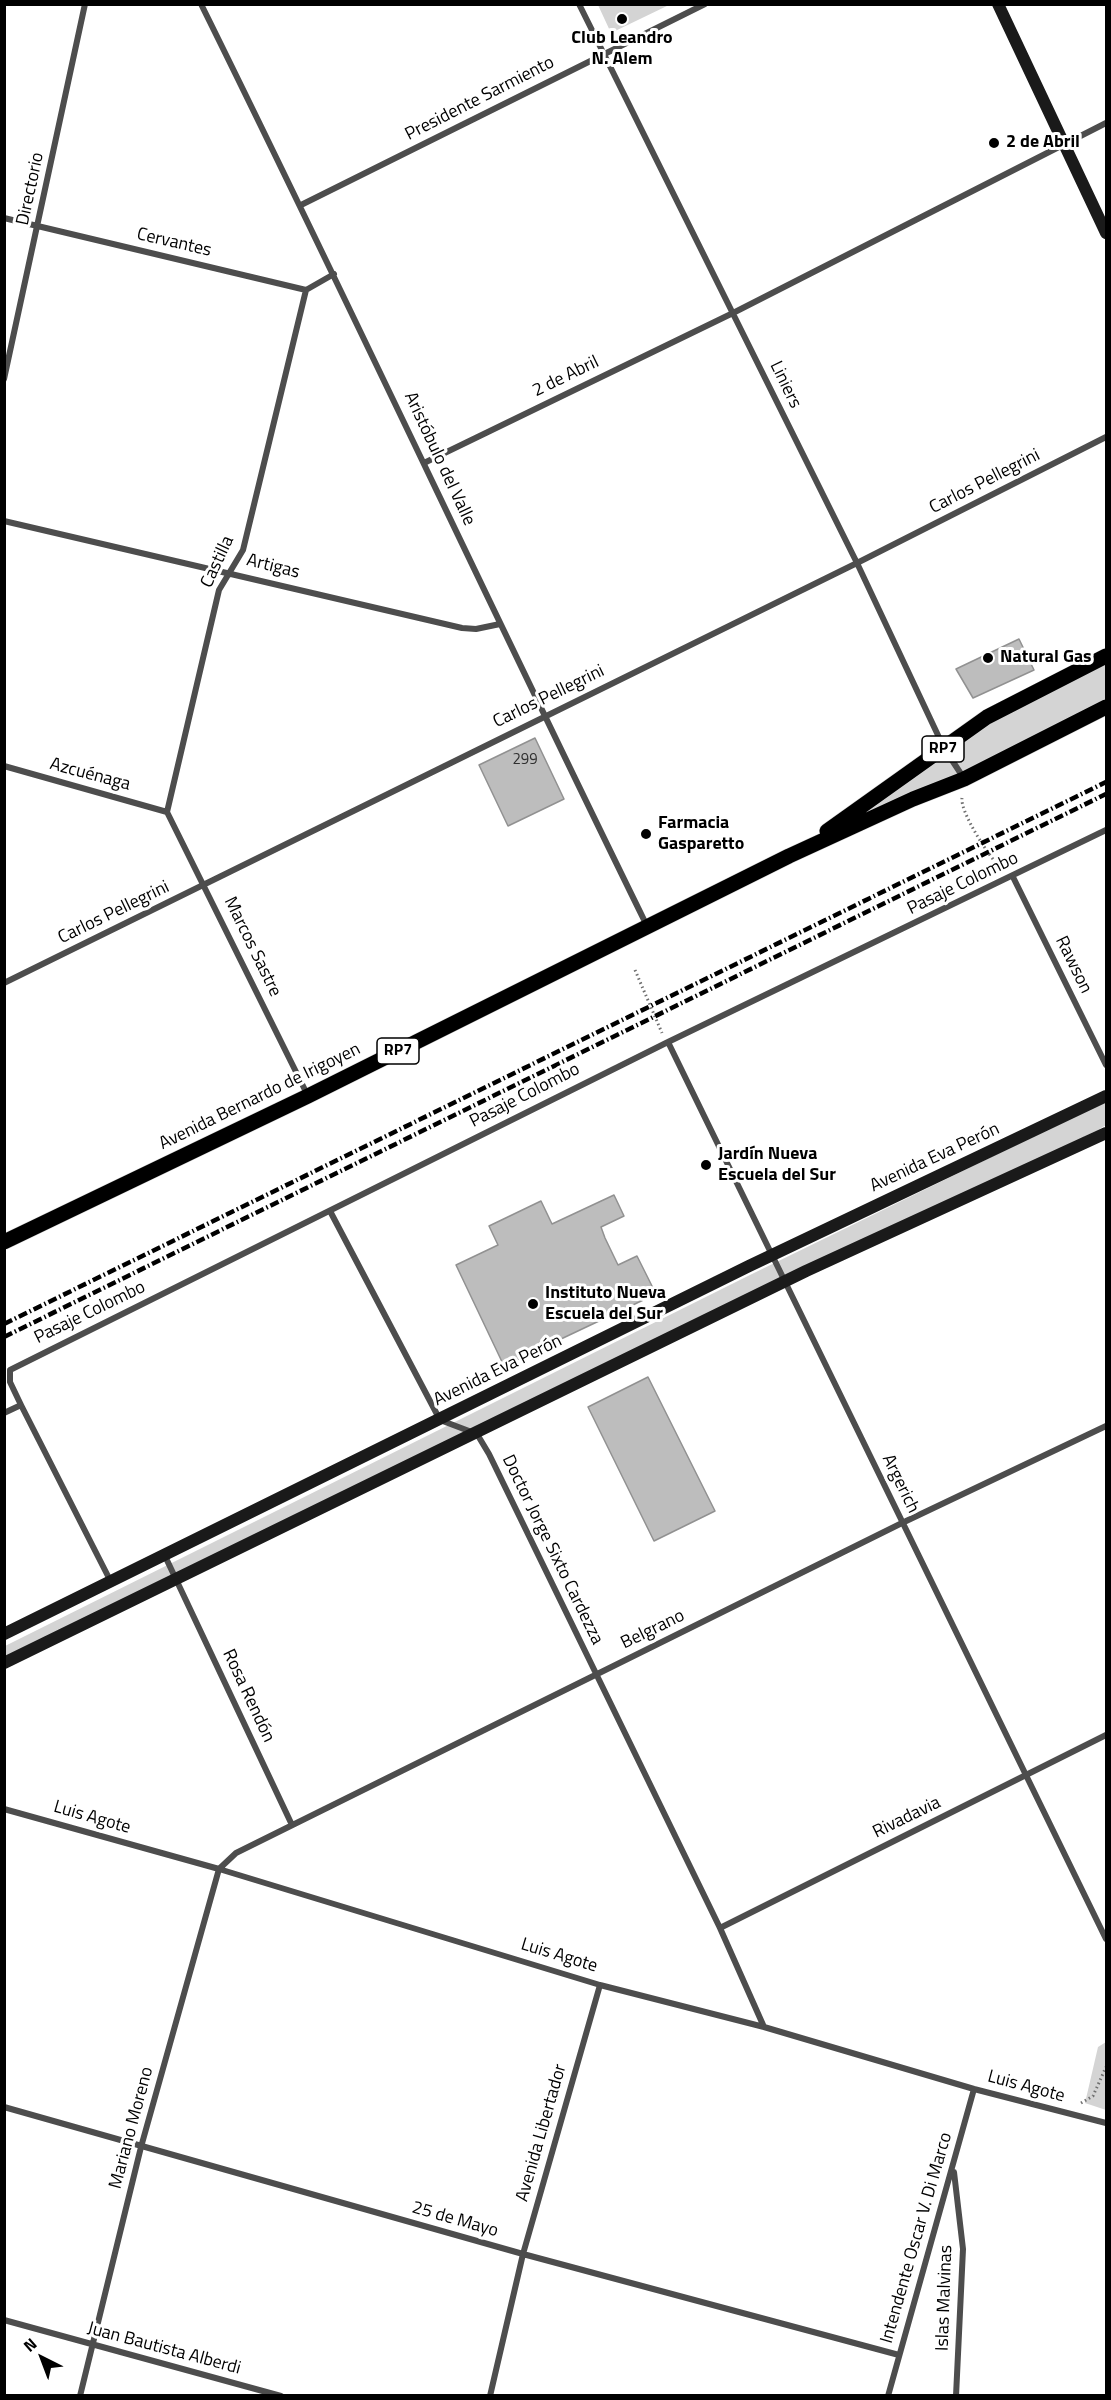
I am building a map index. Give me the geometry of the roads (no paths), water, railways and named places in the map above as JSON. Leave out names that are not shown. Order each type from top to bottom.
[{"type":"main road","name":"RP7","points":[[789,856],[987,717],[1107,656]]},
{"type":"main road","name":"RP7","points":[[789,856],[913,799],[964,779],[1107,707]]},
{"type":"main road","name":"Avenida Bernardo de Irigoyen","points":[[4,1242],[308,1096],[789,856]]},
{"type":"street","name":"Directorio","points":[[4,380],[85,4]]},
{"type":"street","name":"Aristóbulo del Valle","points":[[201,4],[301,205],[543,716],[648,928]]},
{"type":"street","name":"Liniers","points":[[579,4],[857,564],[944,748],[964,779]]},
{"type":"street","name":"Presidente Sarmiento","points":[[301,205],[705,4]]},
{"type":"street","points":[[998,4],[1107,233]]},
{"type":"street","name":"2 de Abril","points":[[424,463],[733,313],[1107,123]]},
{"type":"street","name":"Cervantes","points":[[4,218],[306,290]]},
{"type":"street","points":[[306,290],[334,274]]},
{"type":"street","name":"Castilla","points":[[167,812],[219,590],[243,550],[306,290]]},
{"type":"street","name":"Carlos Pellegrini","points":[[4,983],[543,716],[857,564],[1107,437]]},
{"type":"street","name":"Artigas","points":[[4,521],[231,572],[462,628],[500,624]]},
{"type":"street","name":"Azcuénaga","points":[[4,766],[167,812]]},
{"type":"street","name":"Marcos Sastre","points":[[167,812],[308,1096]]},
{"type":"street","name":"Pasaje Colombo","points":[[21,1405],[10,1382],[10,1370],[668,1042],[1107,830]]},
{"type":"street","name":"Rawson","points":[[1013,877],[1107,1065]]},
{"type":"street","name":"Argerich","points":[[668,1042],[1107,1939]]},
{"type":"street","name":"Avenida Eva Perón","points":[[4,1634],[771,1256],[1107,1096]]},
{"type":"street","points":[[4,1663],[477,1434],[784,1282],[1107,1133]]},
{"type":"street","points":[[330,1211],[440,1419],[477,1434]]},
{"type":"street","points":[[4,1413],[21,1405],[111,1582]]},
{"type":"street","name":"Belgrano","points":[[219,1869],[236,1853],[292,1825],[902,1523],[1107,1426]]},
{"type":"street","name":"Doctor Jorge Sixto Cardezza","points":[[477,1434],[720,1928],[764,2027]]},
{"type":"street","name":"Rosa Rendón","points":[[165,1556],[292,1825]]},
{"type":"street","name":"Rivadavia","points":[[720,1928],[1107,1735]]},
{"type":"street","name":"Luis Agote","points":[[4,1809],[219,1869],[600,1984],[764,2027],[974,2089],[1107,2123]]},
{"type":"street","name":"Mariano Moreno","points":[[80,2396],[141,2147],[219,1869]]},
{"type":"street","name":"Avenida Libertador","points":[[490,2396],[523,2254],[600,1984]]},
{"type":"street","name":"Intendente Oscar V. Di Marco","points":[[888,2396],[974,2089]]},
{"type":"street","name":"25 de Mayo","points":[[4,2107],[523,2254],[899,2355]]},
{"type":"street","name":"Islas Malvinas","points":[[953,2167],[963,2249],[956,2396]]},
{"type":"street","name":"Juan Bautista Alberdi","points":[[4,2320],[281,2396]]},
{"type":"railway","points":[[4,1324],[1106,782]]},
{"type":"railway","points":[[4,1337],[1106,794]]},
{"type":"place","name":"Club Leandro N. Alem","points":[[622,19]]},
{"type":"place","name":"2 de Abril","points":[[994,143]]},
{"type":"place","name":"Natural Gas","points":[[988,658]]},
{"type":"place","name":"Farmacia Gasparetto","points":[[646,834]]},
{"type":"place","name":"Jardín Nueva Escuela del Sur","points":[[706,1165]]},
{"type":"place","name":"Instituto Nueva Escuela del Sur","points":[[533,1304]]}]
